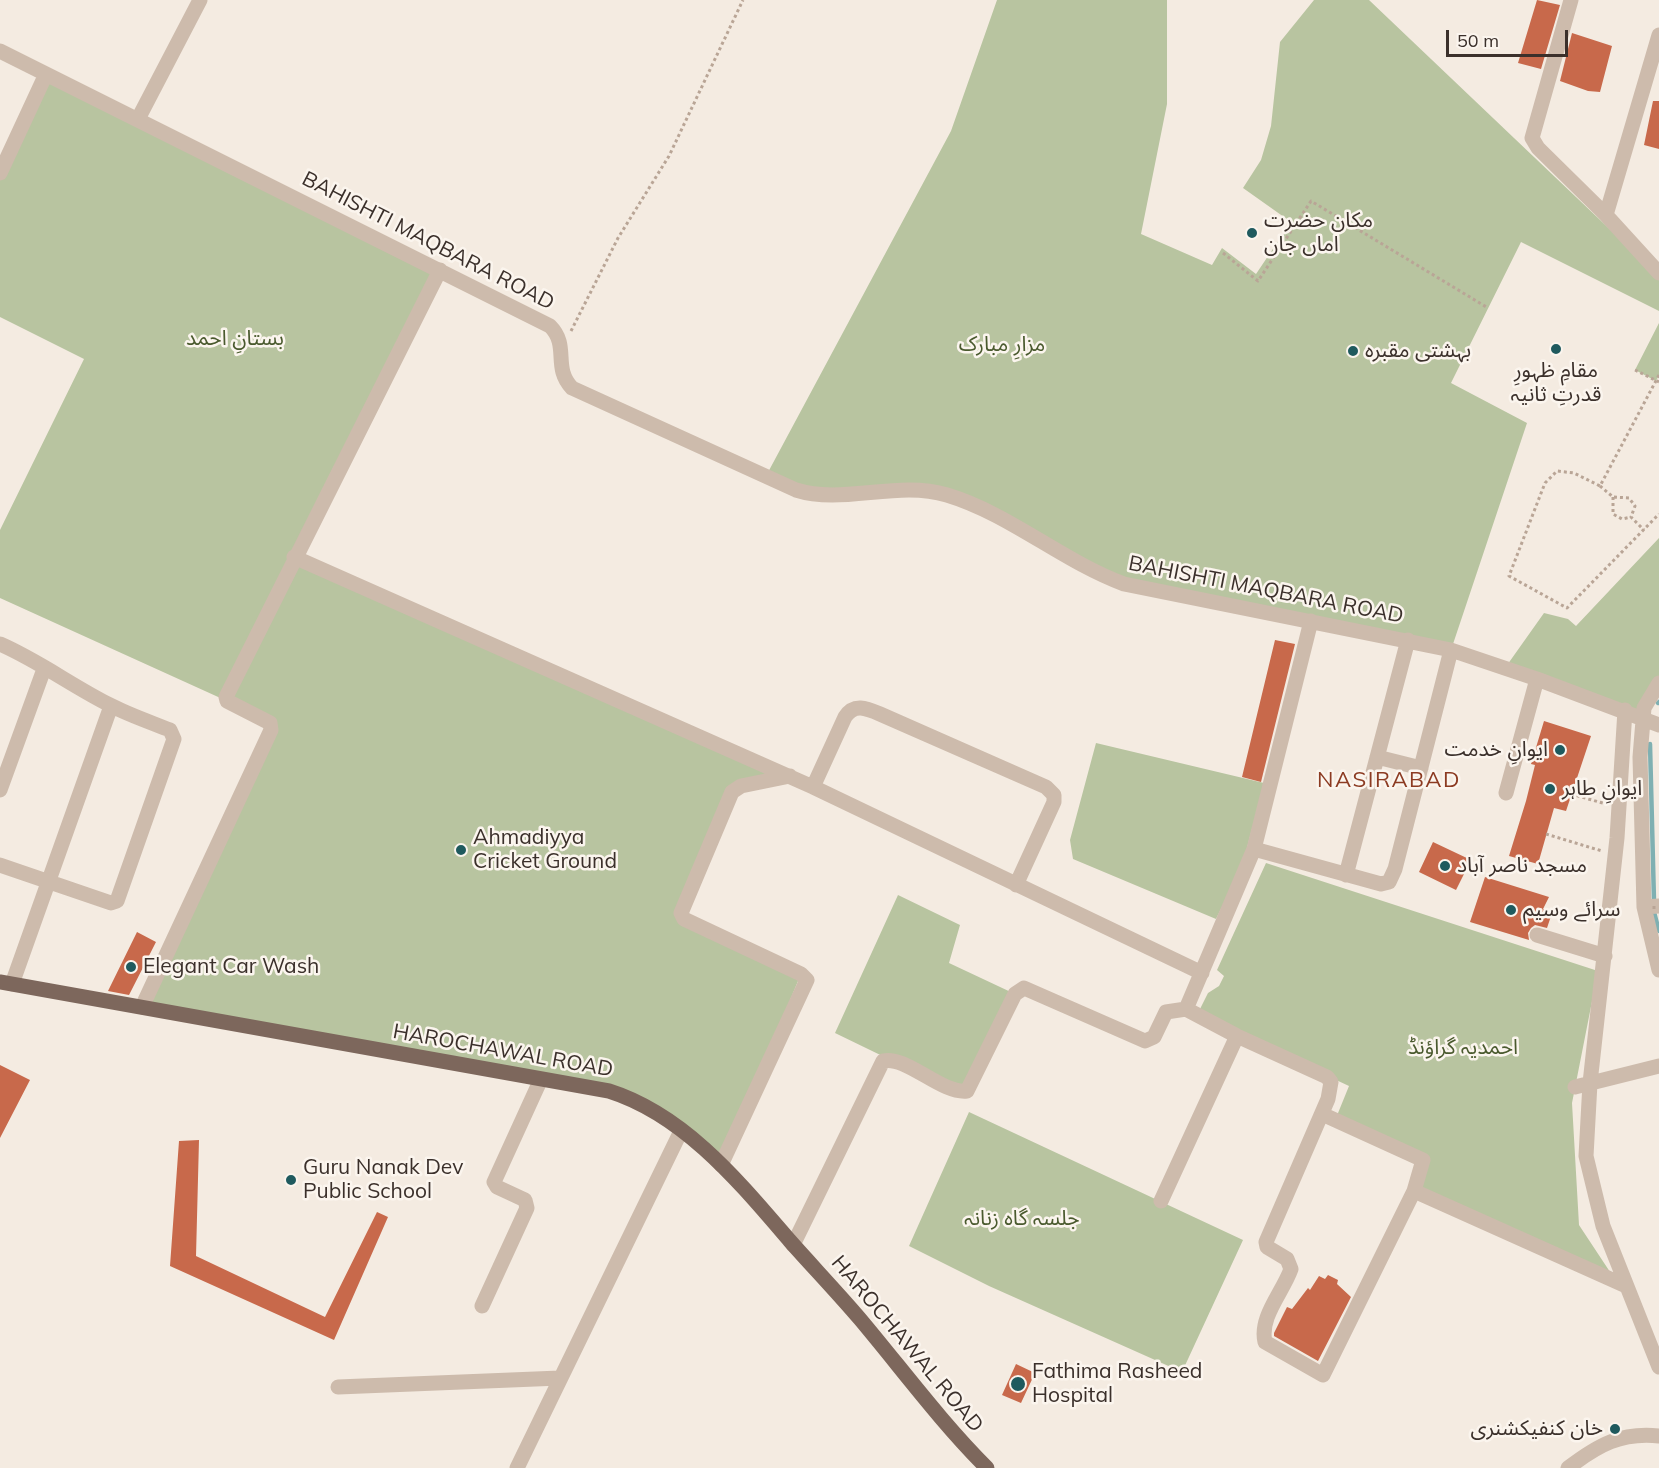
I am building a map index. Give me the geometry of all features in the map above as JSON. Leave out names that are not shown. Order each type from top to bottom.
[{"type":"main road","name":"HAROCHAWAL ROAD","points":[[6,983],[541,1078],[622,1095],[681,1131],[721,1165],[858,1317],[943,1421],[987,1468]]},
{"type":"street","points":[[138,118],[200,0]]},
{"type":"street","points":[[1571,0],[1532,138],[1538,148],[1606,215],[1659,273]]},
{"type":"street","points":[[1606,215],[1659,35]]},
{"type":"street","name":"BAHISHTI MAQBARA ROAD","points":[[0,51],[550,326],[561,342],[561,371],[572,388],[796,490],[818,495],[912,489],[945,494],[977,506],[1094,571],[1124,584],[1451,650],[1537,679],[1659,725]]},
{"type":"street","points":[[0,173],[46,74]]},
{"type":"street","points":[[142,1007],[271,730],[270,723],[267,721],[225,700],[294,557],[440,270]]},
{"type":"street","points":[[294,557],[790,776],[1202,973]]},
{"type":"street","points":[[1186,1009],[1254,849],[1311,621]]},
{"type":"street","points":[[1346,875],[1408,640]]},
{"type":"street","points":[[0,644],[30,657],[44,669],[111,706],[170,730],[174,739],[118,897],[111,903],[0,865]]},
{"type":"street","points":[[1254,849],[1380,884],[1389,882],[1395,869],[1451,650]]},
{"type":"street","points":[[0,790],[44,669]]},
{"type":"street","points":[[1506,794],[1537,679]]},
{"type":"street","points":[[1659,683],[1648,698],[1642,717],[1659,970]]},
{"type":"street","points":[[6,983],[49,881],[111,706]]},
{"type":"street","points":[[813,787],[845,717],[850,710],[856,707],[880,714],[1046,787],[1054,795],[1054,802],[1016,885]]},
{"type":"street","points":[[1625,711],[1615,855],[1590,1083],[1586,1156],[1603,1226],[1659,1366]]},
{"type":"street","points":[[1377,757],[1421,768]]},
{"type":"street","points":[[721,1165],[807,980],[801,974],[684,919],[681,913],[732,792],[741,786],[790,776]]},
{"type":"street","points":[[1537,935],[1605,956]]},
{"type":"street","points":[[794,1245],[883,1061],[894,1062],[954,1090],[967,1092],[1015,994],[1019,989],[1024,988],[1144,1041],[1154,1037],[1166,1012],[1186,1009],[1237,1036],[1327,1077],[1331,1082],[1331,1090],[1322,1114],[1272,1227],[1267,1247],[1287,1259],[1291,1269],[1262,1332],[1265,1342],[1323,1374],[1414,1191],[1423,1160],[1322,1114]]},
{"type":"street","points":[[1161,1201],[1237,1036]]},
{"type":"street","points":[[1575,1087],[1659,1066]]},
{"type":"street","points":[[482,1306],[527,1208],[525,1200],[497,1187],[494,1182],[541,1078]]},
{"type":"street","points":[[517,1468],[681,1131]]},
{"type":"street","points":[[1414,1191],[1626,1286]]},
{"type":"street","points":[[338,1387],[560,1378]]},
{"type":"street","points":[[1568,1468],[1613,1439],[1630,1435],[1659,1436]]},
{"type":"path","points":[[561,342],[570,333],[618,238],[669,156],[742,0]]},
{"type":"path","points":[[1223,253],[1258,280],[1311,201],[1488,308]]},
{"type":"path","points":[[1635,370],[1657,381]]},
{"type":"path","points":[[1600,486],[1659,375]]},
{"type":"path","points":[[1631,517],[1635,506],[1629,498],[1613,497],[1600,486],[1574,473],[1557,471],[1545,483],[1509,576],[1567,608],[1659,514]]},
{"type":"path","points":[[1613,497],[1613,514],[1622,519],[1631,517]]},
{"type":"path","points":[[1631,517],[1644,530]]},
{"type":"path","points":[[1571,794],[1619,808]]},
{"type":"path","points":[[1546,834],[1615,855]]},
{"type":"green space","name":"مزارِ مبارک","points":[[997,0],[1167,0],[1167,104],[1141,234],[1212,265],[1222,248],[1256,274],[1291,222],[1243,188],[1261,160],[1271,126],[1280,42],[1314,0],[1369,0],[1659,276],[1659,311],[1521,242],[1451,383],[1527,423],[1451,650],[1124,584],[977,506],[923,491],[826,495],[766,476],[951,131]]},
{"type":"green space","name":"بستانِ احمد","points":[[50,76],[440,270],[298,558],[790,776],[741,786],[681,913],[801,974],[721,1165],[635,1101],[142,1007],[271,730],[227,701],[0,598],[0,530],[84,359],[0,317],[0,180]]},
{"type":"green space","points":[[1659,323],[1659,375],[1656,381],[1635,370]]},
{"type":"green space","points":[[1659,538],[1659,683],[1642,717],[1505,668],[1544,613],[1568,619],[1576,626]]},
{"type":"green space","points":[[1096,743],[1264,783],[1242,867],[1216,919],[1073,859],[1070,840]]},
{"type":"green space","name":"احمدیہ گراؤنڈ","points":[[1266,863],[1598,971],[1572,1103],[1579,1225],[1614,1278],[1417,1190],[1429,1160],[1336,1118],[1349,1086],[1197,1015],[1208,993],[1219,986],[1224,976],[1217,970]]},
{"type":"green space","points":[[898,895],[960,925],[949,963],[1015,994],[967,1091],[901,1065],[835,1033]]},
{"type":"green space","name":"جلسہ گاہ زنانہ","points":[[969,1112],[1243,1240],[1182,1372],[989,1286],[909,1246]]},
{"type":"building","points":[[1537,0],[1560,5],[1541,69],[1518,63]]},
{"type":"building","points":[[1572,33],[1612,46],[1600,92],[1588,91],[1560,81]]},
{"type":"building","points":[[1653,101],[1659,101],[1659,149],[1644,145]]},
{"type":"building","points":[[1275,640],[1295,644],[1261,782],[1242,777]]},
{"type":"building","points":[[1544,721],[1591,736],[1566,811],[1554,808],[1538,864],[1509,856],[1526,801],[1535,765],[1531,764]]},
{"type":"building","name":"مسجد ناصر آباد","points":[[1433,842],[1471,860],[1456,890],[1419,872]]},
{"type":"building","name":"سرائے وسیم","points":[[1485,877],[1549,897],[1543,909],[1553,910],[1547,928],[1535,925],[1528,933],[1529,940],[1470,922]]},
{"type":"building","name":"Elegant Car Wash","points":[[137,932],[156,942],[129,995],[108,991]]},
{"type":"building","points":[[0,1065],[30,1080],[0,1138]]},
{"type":"building","points":[[199,1140],[196,1256],[325,1317],[377,1212],[388,1217],[334,1340],[170,1266],[179,1141]]},
{"type":"building","points":[[1328,1275],[1338,1280],[1337,1284],[1351,1297],[1318,1361],[1274,1336],[1274,1333],[1287,1307],[1292,1309],[1308,1288],[1310,1290],[1319,1276],[1325,1279]]},
{"type":"building","name":"Fathima Rasheed Hospital","points":[[1016,1364],[1035,1373],[1021,1403],[1002,1395]]},
{"type":"waterway","points":[[1650,744],[1654,901]]},
{"type":"waterway","points":[[1654,912],[1659,931]]},
{"type":"place","name":"مکان حضرت اماں جان","points":[[1252,233]]},
{"type":"place","name":"مقامِ ظہورِ قدرتِ ثانیہ","points":[[1556,349]]},
{"type":"place","name":"بہشتی مقبرہ","points":[[1353,351]]},
{"type":"place","name":"ایوانِ خدمت","points":[[1560,750]]},
{"type":"place","name":"ایوانِ طاہر","points":[[1550,789]]},
{"type":"place","name":"Ahmadiyya Cricket Ground","points":[[461,850]]},
{"type":"place","name":"مسجد ناصر آباد","points":[[1445,866]]},
{"type":"place","name":"سرائے وسیم","points":[[1511,910]]},
{"type":"place","name":"Elegant Car Wash","points":[[131,967]]},
{"type":"place","name":"Guru Nanak Dev Public School","points":[[291,1180]]},
{"type":"place","name":"Fathima Rasheed Hospital","points":[[1018,1384]]},
{"type":"place","name":"خان کنفیکشنری","points":[[1615,1429]]},
{"type":"district","name":"NASIRABAD","points":[[1389,780]]}]
